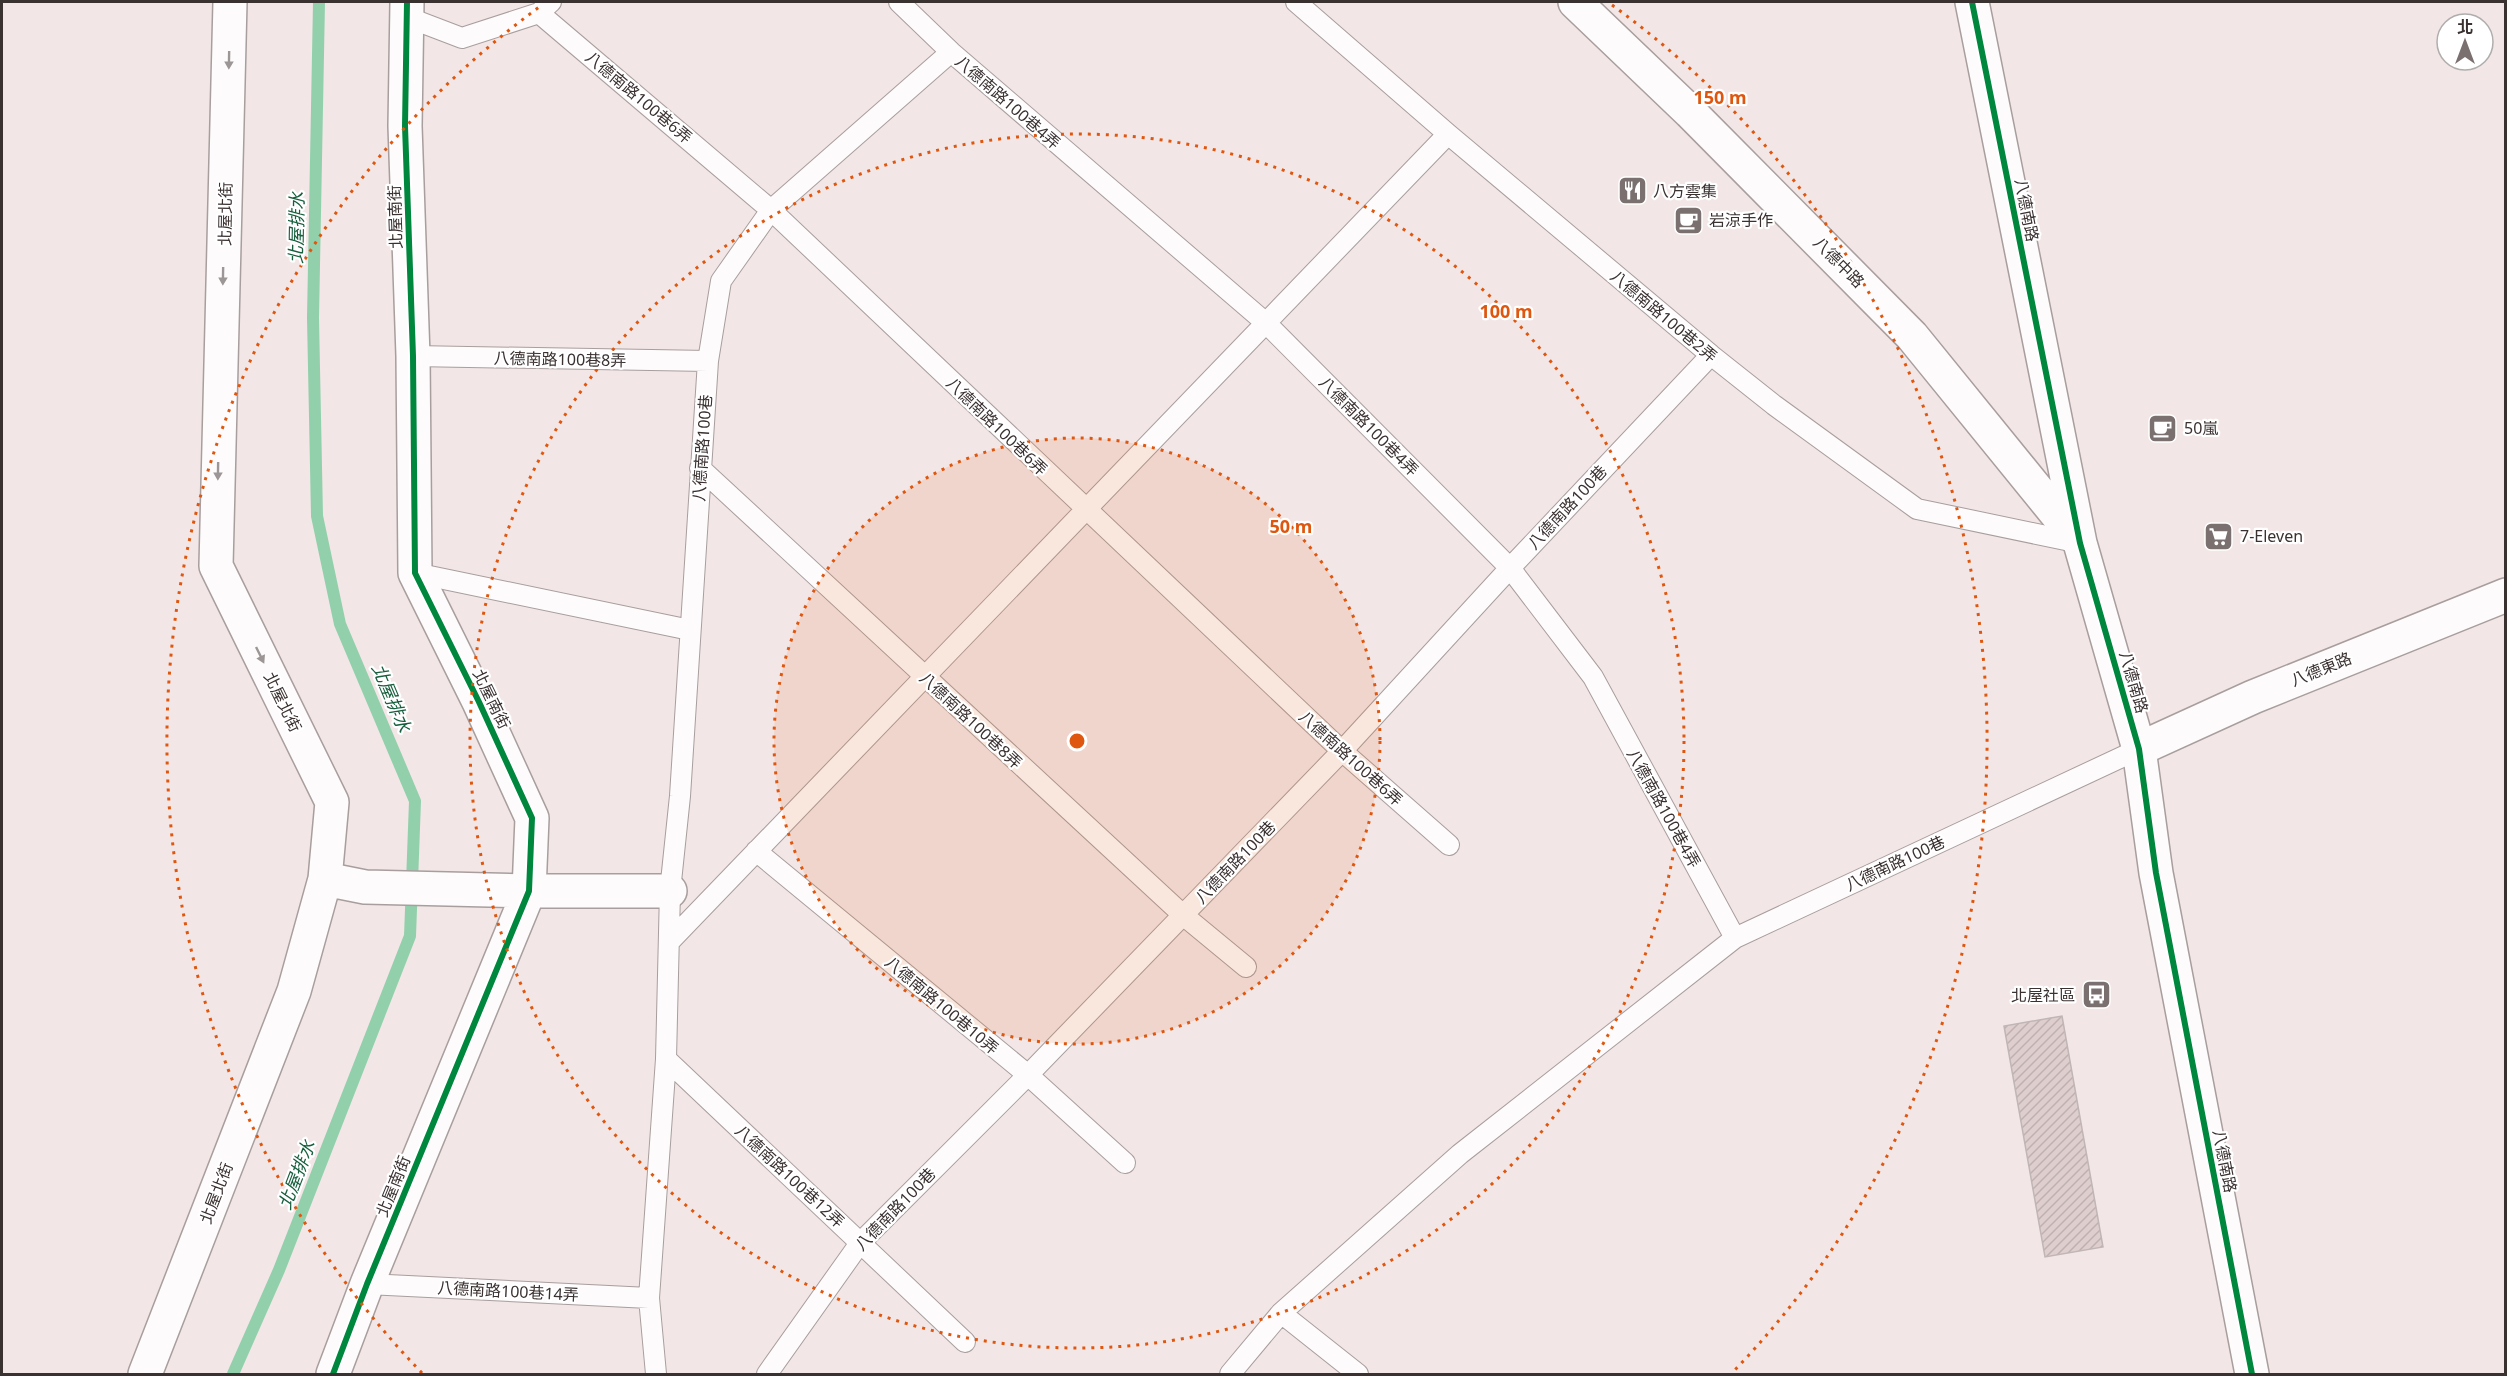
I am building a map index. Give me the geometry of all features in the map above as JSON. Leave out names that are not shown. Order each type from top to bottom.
[{"type":"street","name":"北屋北街","points":[[145,1374],[294,991],[325,879],[332,802],[216,566],[230,2]]},
{"type":"street","name":"八德中路","points":[[1575,2],[1690,112],[1912,336],[2080,543]]},
{"type":"street","name":"八德南路","points":[[1974,3],[2080,543],[2139,749],[2156,873],[2252,1374]]},
{"type":"street","name":"北屋南街","points":[[333,1374],[366,1284],[529,891],[532,818],[479,702],[415,573],[413,356],[405,126],[407,9]]},
{"type":"street","name":"八德東路","points":[[2139,749],[2253,697],[2505,595]]},
{"type":"street","points":[[325,879],[365,887],[529,891],[670,891]]},
{"type":"lane","name":"八德南路100巷4弄","points":[[899,2],[951,52],[1266,323],[1510,568],[1593,677],[1735,938]]},
{"type":"lane","name":"八德南路100巷2弄","points":[[1296,2],[1448,134],[1711,355],[1774,405],[1917,509],[2080,543]]},
{"type":"lane","points":[[407,9],[462,38],[545,7]]},
{"type":"lane","name":"八德南路100巷6弄","points":[[545,7],[771,210],[1342,751],[1449,846]]},
{"type":"lane","name":"八德南路100巷","points":[[656,1374],[649,1298],[666,1059],[670,891],[680,796],[708,361],[721,281],[771,210],[951,52]]},
{"type":"lane","points":[[669,942],[1448,134]]},
{"type":"lane","name":"八德南路100巷","points":[[767,1374],[860,1243],[1028,1075],[1342,751],[1510,568],[1711,355]]},
{"type":"lane","name":"八德南路100巷8弄","points":[[413,356],[708,361]]},
{"type":"lane","name":"八德南路100巷8弄","points":[[700,468],[1183,915],[1246,967]]},
{"type":"lane","points":[[415,573],[690,630]]},
{"type":"lane","name":"八德南路100巷","points":[[1230,1374],[1281,1312],[1460,1154],[1735,938],[2139,749]]},
{"type":"lane","name":"八德南路100巷10弄","points":[[756,851],[1028,1075],[1125,1163]]},
{"type":"lane","name":"八德南路100巷12弄","points":[[666,1059],[965,1342]]},
{"type":"lane","name":"八德南路100巷14弄","points":[[366,1284],[649,1298]]},
{"type":"lane","points":[[1281,1312],[1358,1374]]},
{"type":"building","points":[[2062,1016],[2103,1247],[2045,1257],[2004,1026]]},
{"type":"waterway","name":"北屋排水","points":[[233,1374],[279,1270],[410,936],[415,801],[340,624],[317,516],[313,318],[319,2]]},
{"type":"cycle path","points":[[333,1374],[367,1284],[529,891],[532,818],[479,702],[415,573],[413,356],[405,126],[407,2]]},
{"type":"cycle path","points":[[1972,2],[2080,543],[2139,749],[2156,873],[2252,1374]]},
{"type":"place","name":"八方雲集","points":[[1632,191]]},
{"type":"place","name":"岩涼手作","points":[[1688,220]]},
{"type":"place","name":"50嵐","points":[[2163,428]]},
{"type":"place","name":"7-Eleven","points":[[2219,536]]},
{"type":"place","name":"北屋社區","points":[[2096,995]]}]
